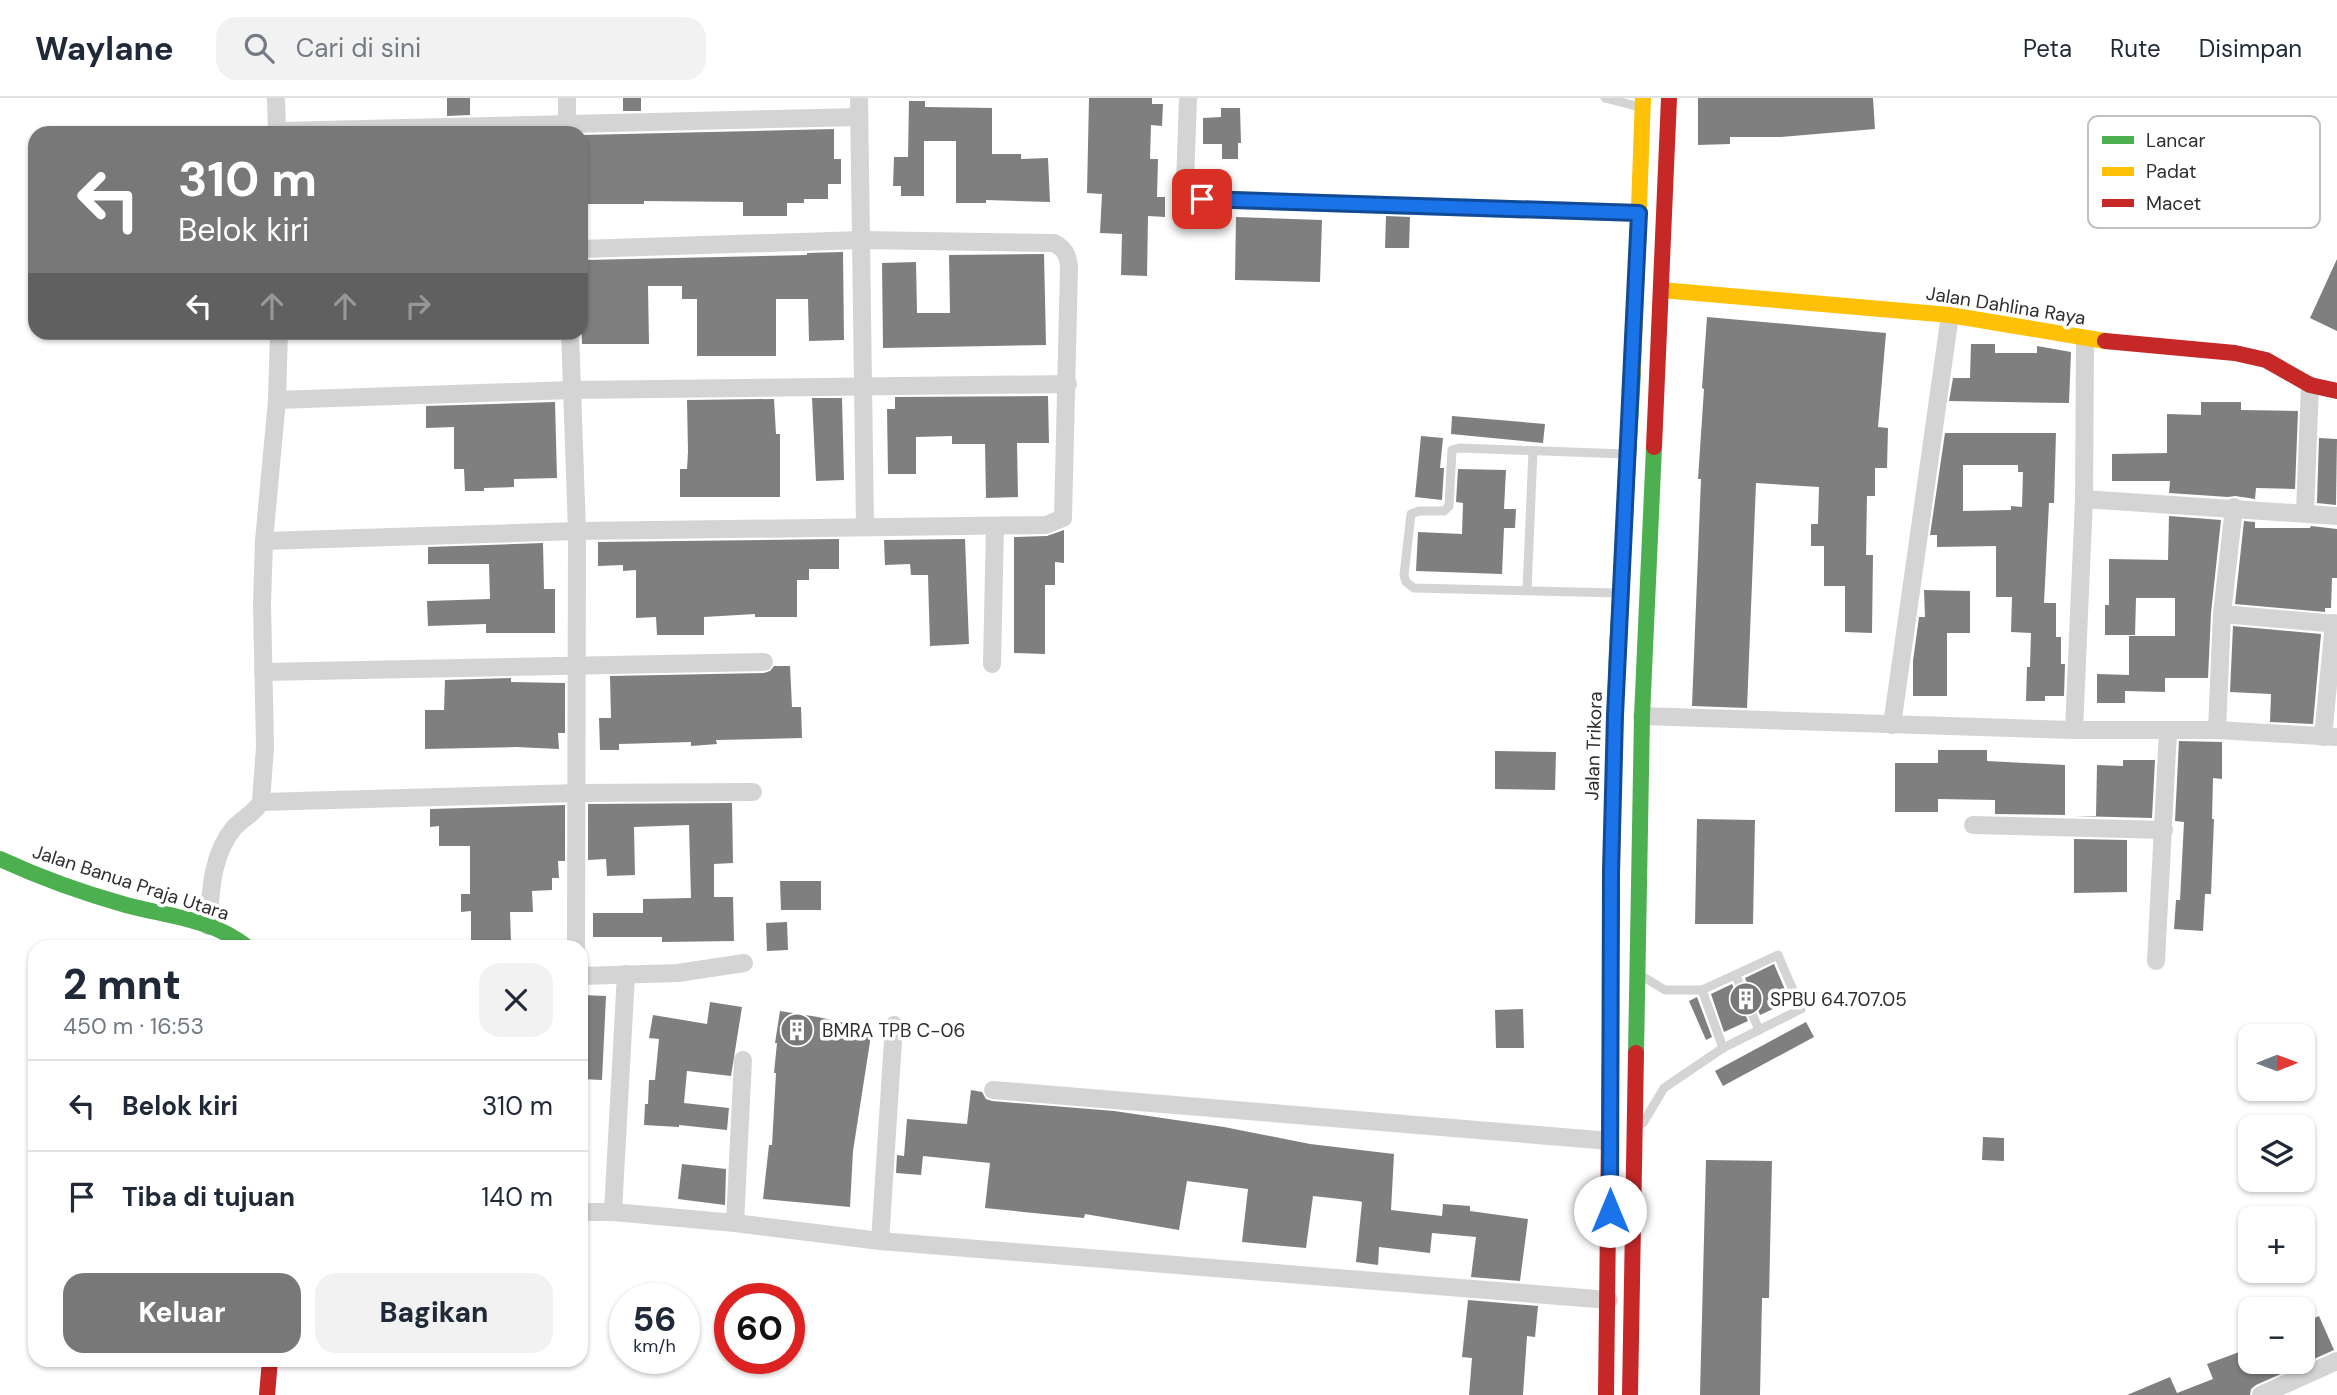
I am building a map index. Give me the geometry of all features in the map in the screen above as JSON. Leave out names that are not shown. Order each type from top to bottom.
[{"type":"main road","points":[[1630,1395],[1642,716],[1670,98]]},
{"type":"main road","name":"Jalan Trikora","points":[[1606,1395],[1615,715],[1643,103]]},
{"type":"main road","name":"Jalan Dahlina Raya","points":[[1661,290],[1950,315],[2085,339],[2235,353],[2266,360],[2310,385],[2337,391]]},
{"type":"main road","points":[[1615,715],[1642,716]]},
{"type":"main road","name":"Jalan Banua Praja Utara","points":[[0,859],[50,883],[208,926],[240,940]]},
{"type":"main road","points":[[267,1395],[269,1367]]},
{"type":"street","points":[[276,98],[277,126]]},
{"type":"street","points":[[567,98],[567,126]]},
{"type":"street","points":[[859,98],[866,527]]},
{"type":"street","points":[[1188,98],[1185,183],[1191,195],[1202,199],[1639,213]]},
{"type":"street","points":[[588,127],[859,117]]},
{"type":"street","points":[[264,541],[577,531],[1046,525],[1063,518],[1069,267],[1068,255],[1062,247],[1054,243],[861,240],[588,249]]},
{"type":"street","points":[[1892,725],[1950,315]]},
{"type":"street","points":[[2074,730],[2084,499],[2085,339]]},
{"type":"street","points":[[208,926],[215,866],[224,843],[234,827],[261,802],[265,747],[262,672],[264,541],[277,400],[279,340]]},
{"type":"street","points":[[570,340],[577,531],[576,940]]},
{"type":"street","points":[[277,400],[571,390],[1068,384]]},
{"type":"street","points":[[2305,512],[2310,385]]},
{"type":"street","points":[[2084,499],[2337,516]]},
{"type":"street","points":[[2217,730],[2222,614],[2234,508]]},
{"type":"street","points":[[992,664],[995,526]]},
{"type":"street","points":[[1642,716],[2074,730],[2217,730],[2330,737],[2335,623],[2222,614]]},
{"type":"street","points":[[262,672],[764,662]]},
{"type":"street","points":[[2156,961],[2168,731]]},
{"type":"street","points":[[261,802],[578,793],[753,792]]},
{"type":"street","points":[[1973,825],[2164,830]]},
{"type":"street","points":[[588,976],[678,972],[744,963]]},
{"type":"street","points":[[613,1212],[626,974]]},
{"type":"street","points":[[880,1241],[894,1025]]},
{"type":"street","points":[[735,1223],[743,1060]]},
{"type":"street","points":[[993,1090],[1610,1141]]},
{"type":"street","points":[[588,1212],[735,1223],[880,1241],[1609,1300]]},
{"type":"street","points":[[2261,1395],[2337,1361]]},
{"type":"lane","points":[[1605,98],[1643,103]]},
{"type":"lane","points":[[1620,593],[1414,587],[1406,582],[1404,575],[1410,514],[1419,511],[1444,511],[1450,506],[1452,450],[1459,448],[1629,454]]},
{"type":"lane","points":[[1527,590],[1533,451]]},
{"type":"lane","points":[[1634,1138],[1664,1088],[1723,1048],[1801,1009],[1778,955],[1702,990],[1665,990],[1637,973]]},
{"type":"lane","points":[[1737,976],[1759,1030]]},
{"type":"lane","points":[[1702,990],[1723,1048]]},
{"type":"building","points":[[447,98],[470,98],[470,115],[447,116]]},
{"type":"building","points":[[623,98],[641,98],[641,111],[623,111]]},
{"type":"building","points":[[1089,98],[1152,98],[1152,104],[1163,104],[1162,126],[1151,125],[1150,159],[1158,159],[1157,197],[1165,197],[1165,217],[1148,216],[1147,276],[1121,275],[1122,234],[1100,233],[1102,194],[1087,193]]},
{"type":"building","points":[[1698,98],[1873,98],[1875,129],[1781,137],[1730,137],[1730,144],[1698,145]]},
{"type":"building","points":[[909,101],[925,101],[925,107],[992,108],[992,154],[1021,154],[1021,159],[1048,158],[1050,202],[986,200],[986,203],[956,203],[956,141],[924,141],[924,196],[901,196],[901,186],[893,186],[894,157],[908,157]]},
{"type":"building","points":[[1221,108],[1240,108],[1241,143],[1238,143],[1238,159],[1222,159],[1222,144],[1203,144],[1203,118],[1221,117]]},
{"type":"building","points":[[834,129],[834,159],[841,159],[841,184],[828,184],[828,199],[804,199],[804,203],[787,203],[787,216],[743,216],[743,202],[644,201],[644,204],[588,204],[588,135]]},
{"type":"building","points":[[1386,216],[1410,217],[1409,248],[1385,248]]},
{"type":"building","points":[[1236,217],[1322,220],[1320,282],[1235,280]]},
{"type":"building","points":[[843,252],[844,340],[809,341],[808,299],[776,299],[776,356],[697,356],[697,299],[682,299],[682,286],[648,286],[649,344],[582,344],[582,340],[588,340],[588,260]]},
{"type":"building","points":[[1044,254],[1046,345],[883,348],[882,263],[916,262],[917,313],[950,313],[949,255]]},
{"type":"building","points":[[2337,259],[2337,331],[2310,318]]},
{"type":"building","points":[[1707,317],[1886,333],[1878,427],[1888,428],[1887,468],[1875,468],[1875,496],[1867,496],[1866,555],[1873,555],[1872,633],[1845,632],[1845,586],[1824,586],[1824,546],[1811,546],[1811,524],[1818,524],[1819,487],[1756,483],[1747,708],[1692,706],[1701,479],[1698,479]]},
{"type":"building","points":[[1971,344],[1995,344],[1995,353],[2037,353],[2037,346],[2071,352],[2069,403],[1949,401],[1953,378],[1970,378]]},
{"type":"building","points":[[1048,396],[1049,443],[1017,443],[1018,497],[986,498],[985,444],[952,444],[952,436],[916,437],[916,474],[888,474],[887,409],[895,409],[895,397]]},
{"type":"building","points":[[812,398],[842,398],[844,480],[816,481]]},
{"type":"building","points":[[774,399],[776,434],[780,434],[780,497],[680,497],[680,469],[687,469],[687,400]]},
{"type":"building","points":[[555,402],[557,478],[514,479],[514,487],[465,491],[464,469],[454,469],[454,427],[426,428],[426,406]]},
{"type":"building","points":[[2201,402],[2241,402],[2241,410],[2298,411],[2295,489],[2256,488],[2255,499],[2169,493],[2170,481],[2112,481],[2112,454],[2167,453],[2167,414],[2201,415]]},
{"type":"building","points":[[1452,416],[1545,424],[1543,443],[1451,434]]},
{"type":"building","points":[[1945,433],[2056,433],[2054,503],[2049,503],[2044,603],[2056,603],[2056,637],[2061,637],[2061,664],[2065,664],[2064,696],[2045,696],[2045,701],[2026,701],[2031,633],[2011,632],[2012,597],[1996,597],[1996,546],[1937,547],[1937,535],[1930,535]],"holes":[[[1963,465],[2018,465],[2018,472],[2023,472],[2022,507],[2011,506],[2011,510],[1963,511]]]},
{"type":"building","points":[[1421,436],[1443,438],[1440,468],[1444,468],[1442,500],[1415,497]]},
{"type":"building","points":[[2319,438],[2337,439],[2336,505],[2317,503]]},
{"type":"building","points":[[1458,469],[1506,470],[1504,509],[1516,509],[1515,528],[1504,528],[1502,574],[1416,571],[1418,532],[1462,534],[1463,503],[1456,502]]},
{"type":"building","points":[[2169,516],[2221,520],[2211,613],[2208,678],[2165,678],[2165,692],[2125,691],[2125,703],[2097,703],[2097,674],[2129,675],[2129,636],[2175,636],[2175,598],[2136,598],[2135,635],[2105,635],[2105,605],[2109,605],[2109,559],[2168,560]]},
{"type":"building","points":[[2244,521],[2255,522],[2255,528],[2311,526],[2337,529],[2337,578],[2332,578],[2331,608],[2325,608],[2325,612],[2235,604]]},
{"type":"building","points":[[1064,530],[1064,563],[1055,562],[1055,585],[1045,585],[1045,654],[1014,653],[1014,537],[1047,536]]},
{"type":"building","points":[[839,539],[839,569],[809,569],[809,580],[797,580],[797,617],[755,617],[755,614],[704,617],[704,635],[657,635],[656,617],[636,618],[636,570],[623,571],[623,565],[598,566],[598,542]]},
{"type":"building","points":[[965,539],[969,644],[930,646],[928,575],[911,575],[910,564],[885,565],[884,540]]},
{"type":"building","points":[[543,543],[544,589],[555,589],[555,633],[486,633],[486,624],[428,626],[427,601],[490,599],[489,564],[428,564],[428,547]]},
{"type":"building","points":[[1924,590],[1970,591],[1970,633],[1947,633],[1947,696],[1913,696],[1913,661],[1919,617],[1925,617]]},
{"type":"building","points":[[2233,626],[2321,634],[2313,724],[2270,722],[2271,694],[2230,692]]},
{"type":"building","points":[[774,666],[790,666],[792,707],[801,707],[802,738],[716,740],[717,744],[691,746],[691,742],[619,744],[619,750],[600,750],[599,718],[611,718],[610,676],[764,673]]},
{"type":"building","points":[[511,678],[511,682],[565,683],[565,733],[558,733],[559,749],[425,749],[425,710],[444,710],[445,680]]},
{"type":"building","points":[[2179,741],[2222,742],[2222,779],[2213,778],[2211,894],[2205,894],[2203,931],[2174,929],[2176,900],[2180,900],[2184,822],[2175,821]]},
{"type":"building","points":[[1938,750],[1987,750],[1987,761],[2065,765],[2065,815],[1995,814],[1995,800],[1938,799],[1938,812],[1895,812],[1895,763],[1938,763]]},
{"type":"building","points":[[1495,751],[1556,752],[1555,790],[1495,789]]},
{"type":"building","points":[[2123,760],[2155,760],[2152,818],[2074,816],[2096,816],[2097,765],[2123,766]]},
{"type":"building","points":[[732,803],[733,863],[714,864],[714,897],[733,897],[734,941],[662,942],[662,937],[593,937],[593,913],[643,913],[643,899],[691,898],[689,825],[634,827],[635,875],[607,876],[606,859],[588,860],[588,804]]},
{"type":"building","points":[[565,805],[565,861],[558,861],[559,878],[552,878],[552,890],[532,891],[533,912],[510,912],[511,940],[471,940],[471,911],[461,912],[461,894],[470,894],[470,846],[439,846],[439,826],[430,827],[430,809]]},
{"type":"building","points":[[1697,819],[1755,820],[1753,924],[1695,924]]},
{"type":"building","points":[[2074,839],[2127,840],[2127,892],[2074,893]]},
{"type":"building","points":[[780,881],[821,881],[821,910],[781,910]]},
{"type":"building","points":[[787,922],[788,950],[767,951],[766,923]]},
{"type":"building","points":[[1774,964],[1790,1001],[1760,1015],[1745,978]]},
{"type":"building","points":[[1732,984],[1748,1021],[1724,1032],[1711,994]]},
{"type":"building","points":[[588,995],[606,996],[602,1080],[588,1079]]},
{"type":"building","points":[[1697,997],[1712,1037],[1706,1040],[1689,1001]]},
{"type":"building","points":[[710,1002],[742,1007],[731,1076],[687,1071],[684,1103],[729,1108],[727,1130],[679,1125],[644,1125],[649,1080],[655,1080],[659,1039],[649,1038],[653,1015],[707,1024]]},
{"type":"building","points":[[1523,1009],[1524,1048],[1496,1048],[1495,1010]]},
{"type":"building","points":[[780,1011],[872,1029],[853,1151],[850,1207],[763,1199],[769,1145],[772,1145],[775,1043]]},
{"type":"building","points":[[1806,1022],[1814,1037],[1723,1086],[1715,1071]]},
{"type":"building","points":[[971,1090],[982,1092],[986,1099],[992,1101],[1114,1111],[1224,1127],[1310,1144],[1394,1154],[1391,1210],[1442,1216],[1443,1204],[1470,1206],[1470,1211],[1528,1219],[1520,1281],[1471,1277],[1476,1237],[1432,1233],[1430,1253],[1379,1247],[1378,1265],[1356,1262],[1362,1202],[1358,1201],[1313,1196],[1306,1248],[1242,1242],[1248,1189],[1187,1181],[1179,1230],[1085,1214],[1084,1218],[985,1208],[990,1163],[923,1156],[921,1175],[896,1173],[897,1155],[904,1156],[907,1119],[967,1124]]},
{"type":"building","points":[[1983,1137],[2004,1138],[2004,1161],[1982,1160]]},
{"type":"building","points":[[1706,1160],[1772,1161],[1769,1298],[1762,1298],[1760,1395],[1700,1395]]},
{"type":"building","points":[[682,1164],[726,1169],[725,1205],[678,1199]]},
{"type":"building","points":[[1468,1300],[1538,1306],[1535,1337],[1527,1336],[1523,1395],[1469,1395],[1472,1358],[1462,1357]]},
{"type":"building","points":[[2319,1316],[2334,1350],[2315,1359],[2315,1318]]},
{"type":"building","points":[[2238,1352],[2238,1374],[2281,1374],[2256,1385],[2251,1389],[2250,1395],[2127,1395],[2170,1377],[2177,1393],[2213,1379],[2207,1364]]},
{"type":"traffic: fast","points":[[1613,787],[1617,650],[1633,372]]},
{"type":"traffic: fast","points":[[1636,1053],[1642,716],[1654,447]]},
{"type":"traffic: fast","points":[[0,859],[94,895],[205,924],[237,940]]},
{"type":"traffic: slow","points":[[1633,372],[1643,98]]},
{"type":"traffic: slow","points":[[1661,290],[1950,315],[2105,341]]},
{"type":"traffic: jam","points":[[1654,447],[1669,98]]},
{"type":"traffic: jam","points":[[2105,341],[2235,353],[2266,360],[2310,385],[2337,391]]},
{"type":"traffic: jam","points":[[1606,1395],[1613,787]]},
{"type":"traffic: jam","points":[[1630,1395],[1636,1053]]},
{"type":"traffic: jam","points":[[267,1395],[269,1367]]},
{"type":"place","name":"SPBU 64.707.05","points":[[1746,999]]},
{"type":"place","name":"BMRA TPB C-06","points":[[797,1030]]},
{"type":"route","points":[[1202,199],[1639,213],[1615,715],[1611,871],[1610,1211]]}]
